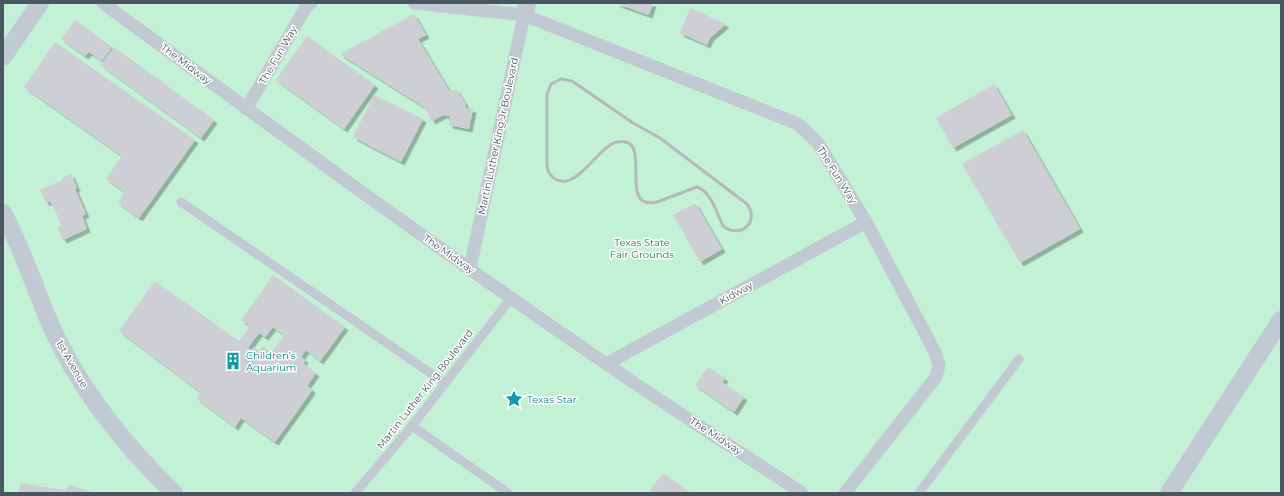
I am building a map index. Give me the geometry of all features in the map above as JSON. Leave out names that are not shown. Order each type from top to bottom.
[{"type":"street","points":[[3,57],[40,3]]},
{"type":"street","name":"The Midway","points":[[103,3],[246,109],[511,298],[606,364],[802,493]]},
{"type":"street","name":"The Fun Way","points":[[246,109],[306,7],[311,3]]},
{"type":"street","name":"The Fun Way","points":[[414,3],[525,9],[798,124],[818,143],[866,222],[935,352],[939,365],[936,377],[845,493]]},
{"type":"street","name":"Martin Luther King Jr Boulevard","points":[[470,268],[525,9]]},
{"type":"street","name":"1st Avenue","points":[[3,213],[53,330],[84,385],[135,454],[174,493]]},
{"type":"street","name":"Kidway","points":[[606,364],[866,222]]},
{"type":"street","points":[[1169,493],[1281,320]]},
{"type":"lane","points":[[180,202],[445,384]]},
{"type":"lane","name":"Martin Luther King Boulevard","points":[[355,493],[412,426],[511,298]]},
{"type":"lane","points":[[918,493],[1019,359]]},
{"type":"lane","points":[[412,426],[508,493]]},
{"type":"green space","name":"Texas State Fair Grounds","points":[[3,3],[1281,3],[1281,493],[3,493]]},
{"type":"building","points":[[615,3],[653,3],[649,15]]},
{"type":"building","points":[[690,8],[726,24],[710,38],[707,45],[680,33]]},
{"type":"building","points":[[414,14],[426,35],[418,39],[450,92],[456,89],[465,103],[466,108],[473,109],[469,129],[449,125],[450,116],[443,115],[432,121],[424,107],[340,54]]},
{"type":"building","points":[[75,20],[112,47],[102,61],[89,52],[85,56],[61,39]]},
{"type":"building","points":[[307,36],[375,85],[344,129],[276,80]]},
{"type":"building","points":[[55,42],[195,140],[139,218],[118,203],[125,192],[106,179],[122,156],[24,87]]},
{"type":"building","points":[[114,47],[214,120],[201,138],[101,65]]},
{"type":"building","points":[[994,84],[1012,115],[953,148],[936,118]]},
{"type":"building","points":[[374,95],[423,119],[401,162],[353,137]]},
{"type":"building","points":[[1023,130],[1080,229],[1020,263],[962,164]]},
{"type":"building","points":[[71,174],[77,188],[75,189],[86,214],[82,216],[87,229],[63,240],[57,227],[61,225],[57,215],[50,201],[46,203],[40,190],[63,180],[62,178]]},
{"type":"building","points":[[695,203],[722,249],[700,262],[673,215]]},
{"type":"building","name":"Children's Aquarium","points":[[273,275],[345,327],[320,361],[306,350],[301,357],[305,360],[303,363],[316,373],[307,386],[312,389],[275,442],[241,418],[235,427],[196,398],[200,392],[119,331],[155,281],[239,341],[250,326],[241,320]],"holes":[[[273,327],[284,335],[271,353],[262,346],[259,351],[254,347],[251,350],[248,348],[259,333],[265,337]]]},
{"type":"building","points":[[708,367],[725,378],[722,382],[744,397],[734,412],[695,385]]},
{"type":"building","points":[[663,473],[691,493],[648,493]]},
{"type":"building","points":[[20,483],[65,490],[70,485],[95,493],[19,493]]},
{"type":"railway","points":[[561,79],[572,81],[633,123],[660,138],[747,204],[751,217],[747,227],[736,231],[730,230],[723,226],[710,198],[702,189],[697,187],[657,202],[645,202],[639,196],[636,185],[636,160],[634,149],[628,143],[617,142],[610,145],[579,174],[571,179],[563,181],[555,179],[551,176],[547,166],[547,94],[551,84],[561,79]]},
{"type":"place","name":"Children's Aquarium","points":[[233,361]]},
{"type":"place","name":"Texas Star","points":[[514,399]]}]
